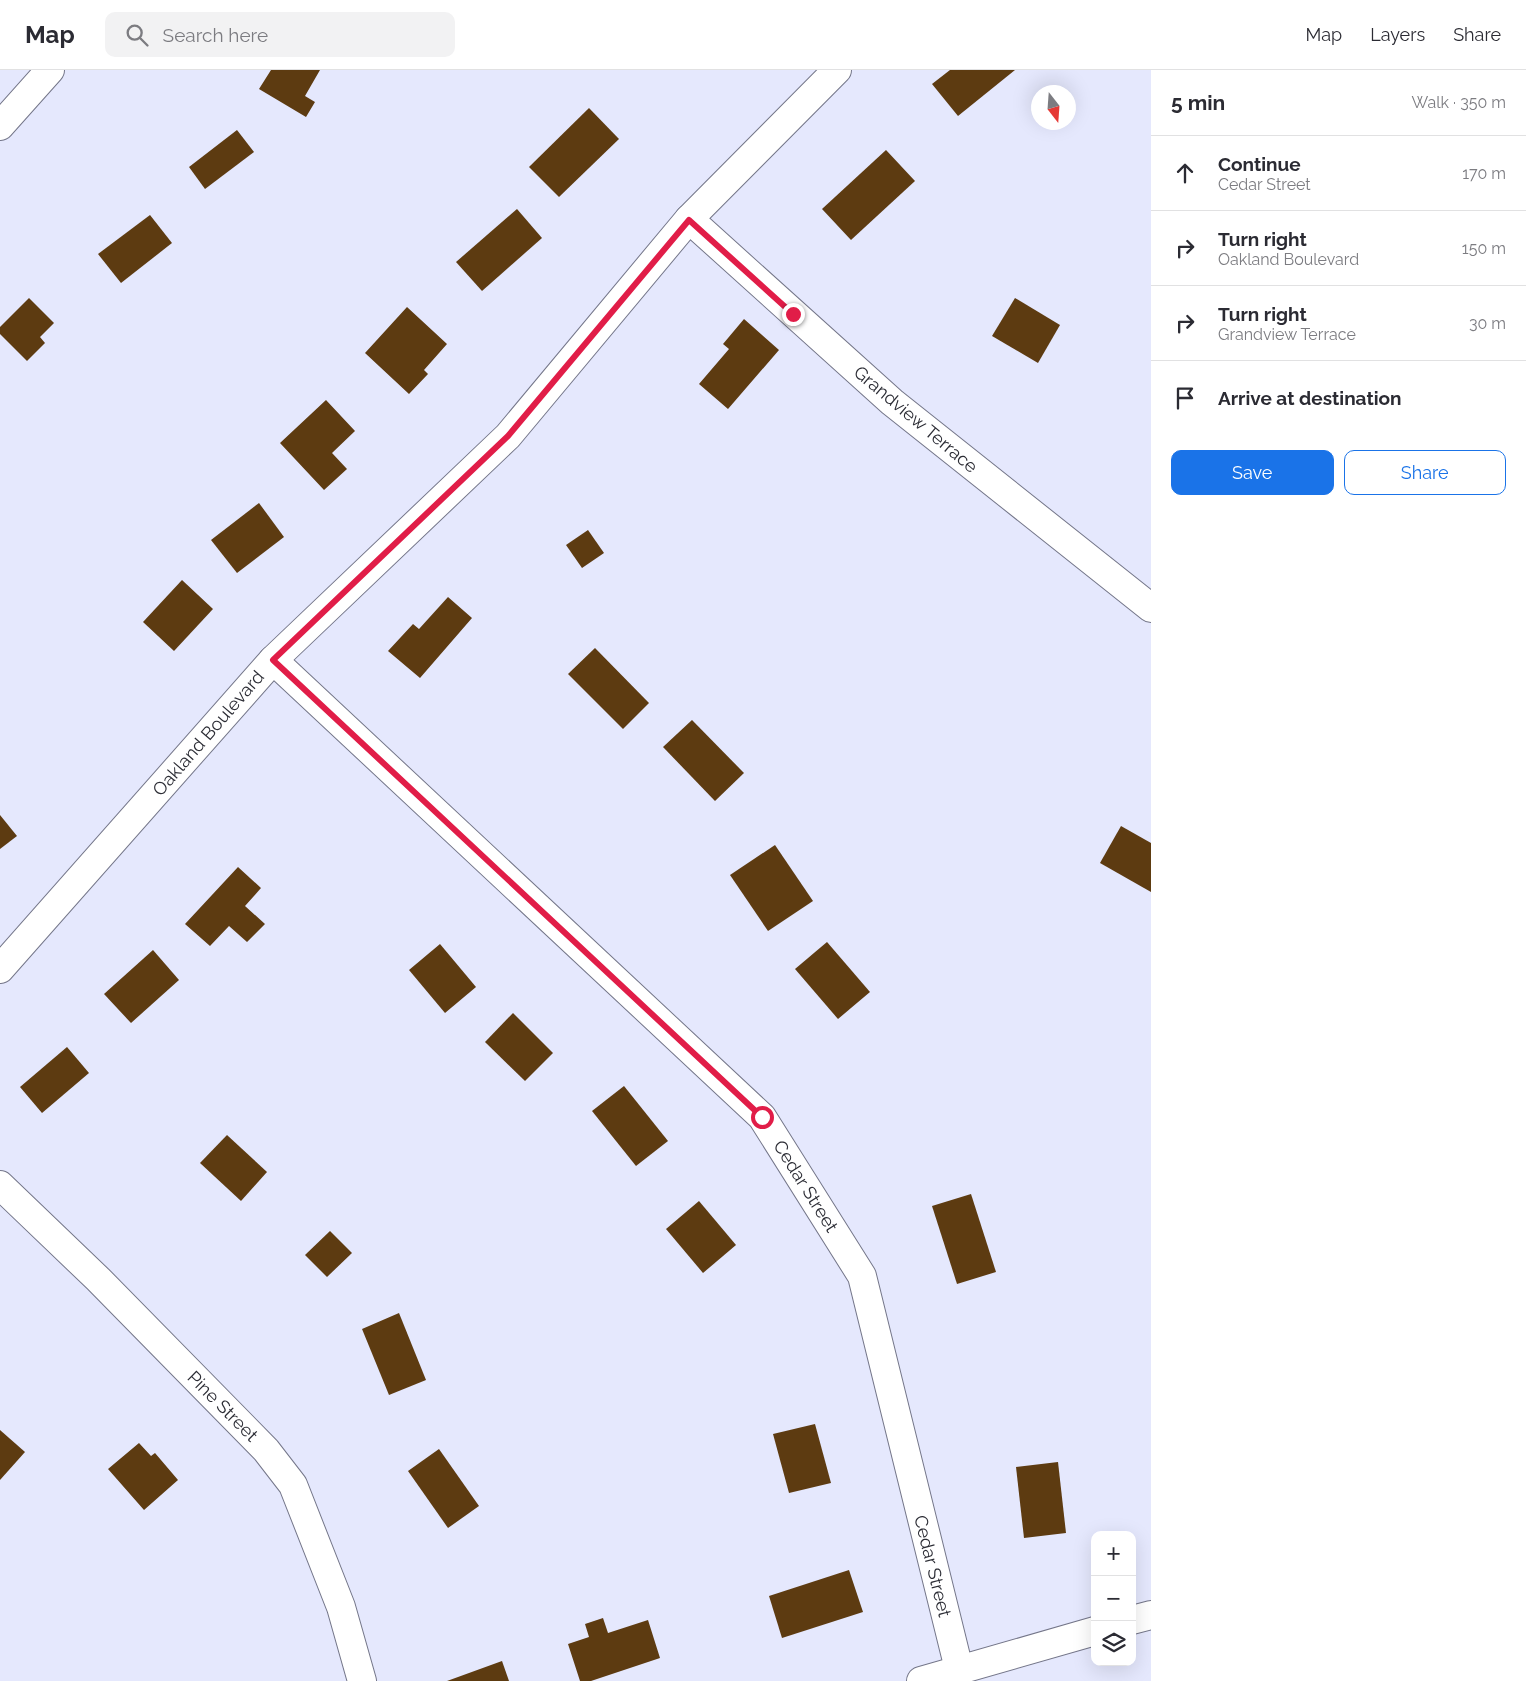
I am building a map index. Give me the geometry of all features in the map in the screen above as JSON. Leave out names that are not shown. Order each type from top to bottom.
[{"type":"street","points":[[0,126],[50,70]]},
{"type":"street","name":"Oakland Boulevard","points":[[0,969],[273,660],[508,436],[689,220],[837,70]]},
{"type":"street","name":"Grandview Terrace","points":[[689,220],[892,402],[1151,608]]},
{"type":"street","name":"Cedar Street","points":[[273,660],[762,1117],[862,1276],[959,1669]]},
{"type":"street","name":"Pine Street","points":[[0,1185],[98,1280],[266,1450],[293,1485],[341,1607],[362,1681]]},
{"type":"street","points":[[1136,1619],[1151,1615]]},
{"type":"street","points":[[921,1681],[1091,1632]]},
{"type":"building","points":[[271,70],[320,70],[305,96],[315,102],[306,117],[259,89]]},
{"type":"building","points":[[950,70],[1015,70],[958,116],[932,84]]},
{"type":"building","points":[[589,108],[619,139],[559,197],[529,167]]},
{"type":"building","points":[[237,130],[254,152],[205,189],[189,167]]},
{"type":"building","points":[[886,150],[915,181],[851,240],[822,209]]},
{"type":"building","points":[[517,209],[542,238],[482,291],[456,262]]},
{"type":"building","points":[[150,215],[172,243],[121,283],[98,254]]},
{"type":"building","points":[[29,298],[54,323],[40,337],[45,343],[27,361],[0,334],[0,327]]},
{"type":"building","points":[[1015,298],[1060,325],[1038,363],[992,336]]},
{"type":"building","points":[[407,307],[447,344],[424,370],[428,374],[409,394],[365,353]]},
{"type":"building","points":[[744,319],[779,350],[728,409],[699,384],[729,349],[723,344]]},
{"type":"building","points":[[326,400],[355,431],[332,453],[347,469],[324,490],[280,443]]},
{"type":"building","points":[[259,503],[284,537],[237,573],[211,540]]},
{"type":"building","points":[[588,530],[604,553],[582,568],[566,545]]},
{"type":"building","points":[[182,580],[213,609],[174,651],[143,622]]},
{"type":"building","points":[[448,597],[472,618],[420,678],[388,651],[413,624],[419,629]]},
{"type":"building","points":[[595,648],[649,703],[623,729],[568,674]]},
{"type":"building","points":[[692,720],[744,773],[715,801],[663,747]]},
{"type":"building","points":[[0,815],[17,836],[0,849]]},
{"type":"building","points":[[1121,826],[1151,843],[1151,892],[1100,863]]},
{"type":"building","points":[[775,845],[813,901],[768,931],[730,875]]},
{"type":"building","points":[[238,867],[261,888],[245,906],[265,924],[247,942],[229,926],[210,946],[185,924]]},
{"type":"building","points":[[827,942],[870,992],[838,1019],[795,969]]},
{"type":"building","points":[[440,944],[476,987],[445,1013],[409,970]]},
{"type":"building","points":[[153,950],[179,980],[131,1023],[104,994]]},
{"type":"building","points":[[513,1013],[553,1053],[525,1081],[485,1042]]},
{"type":"building","points":[[67,1047],[89,1073],[42,1113],[20,1087]]},
{"type":"building","points":[[624,1086],[668,1141],[636,1166],[592,1111]]},
{"type":"building","points":[[227,1135],[267,1172],[241,1201],[200,1163]]},
{"type":"building","points":[[971,1194],[996,1272],[957,1284],[932,1206]]},
{"type":"building","points":[[699,1201],[736,1245],[703,1273],[666,1229]]},
{"type":"building","points":[[330,1231],[352,1253],[327,1277],[305,1255]]},
{"type":"building","points":[[399,1313],[426,1380],[389,1395],[362,1329]]},
{"type":"building","points":[[815,1424],[831,1483],[789,1493],[773,1434]]},
{"type":"building","points":[[0,1430],[25,1452],[0,1480]]},
{"type":"building","points":[[139,1443],[151,1456],[155,1453],[178,1480],[144,1510],[108,1469]]},
{"type":"building","points":[[439,1449],[479,1506],[448,1528],[408,1471]]},
{"type":"building","points":[[1058,1462],[1066,1533],[1024,1538],[1016,1467]]},
{"type":"building","points":[[849,1570],[863,1612],[782,1638],[769,1596]]},
{"type":"building","points":[[603,1618],[608,1633],[648,1620],[660,1658],[591,1681],[580,1681],[568,1644],[589,1637],[585,1624]]},
{"type":"building","points":[[502,1661],[509,1681],[447,1681]]},
{"type":"route","points":[[762,1117],[273,660],[508,436],[689,220],[793,314]]}]
